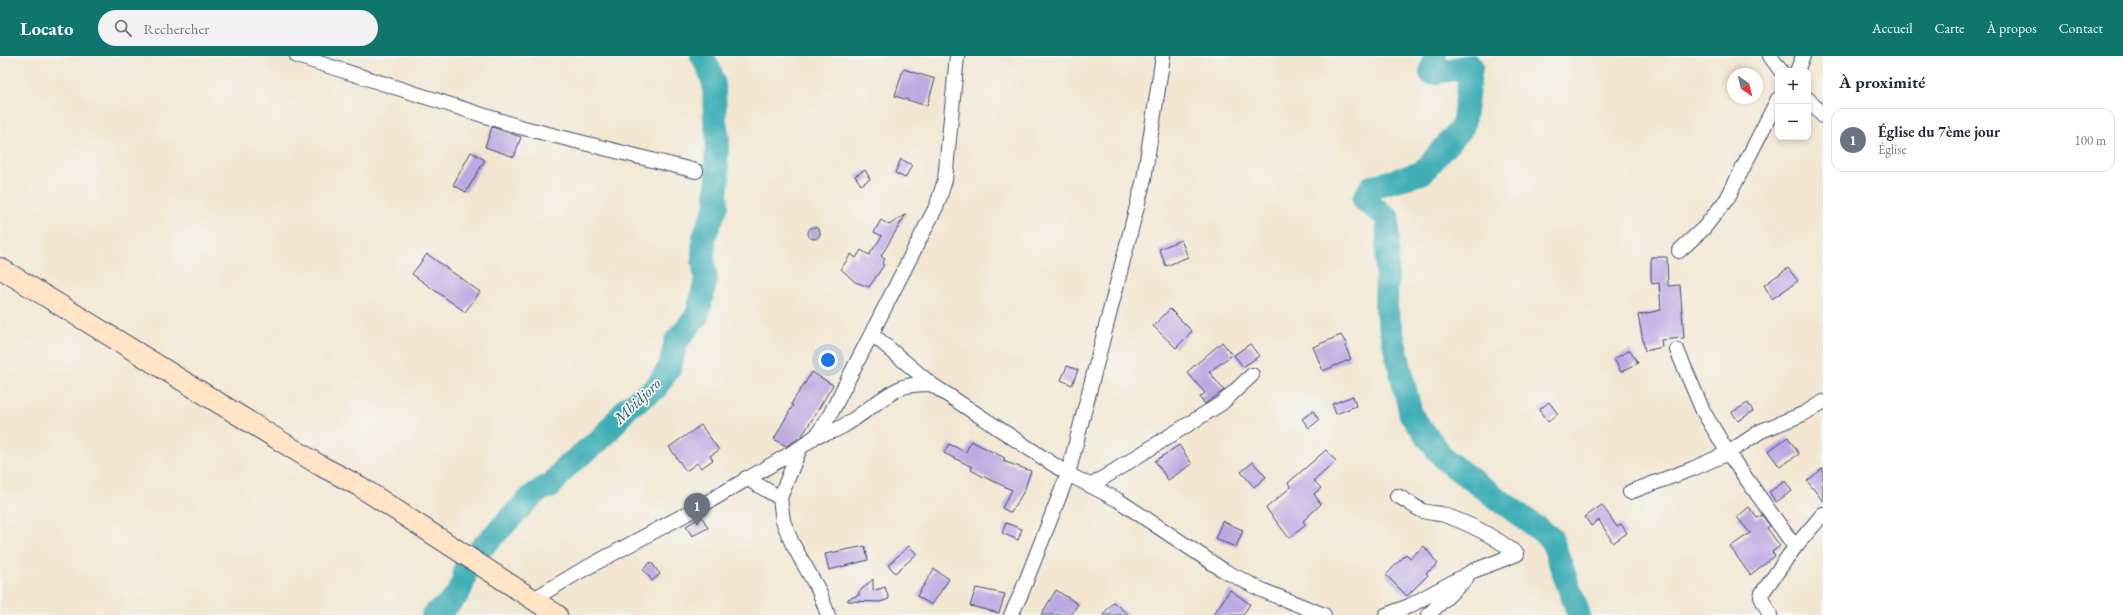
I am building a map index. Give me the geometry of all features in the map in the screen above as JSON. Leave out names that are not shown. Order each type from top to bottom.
[{"type":"street","points":[[296,56],[520,128],[696,170]]},
{"type":"street","points":[[532,600],[577,573],[701,506],[746,478],[800,448],[817,435],[831,413],[872,334],[936,205],[945,180],[957,56]]},
{"type":"street","points":[[1012,615],[1068,474],[1144,180],[1163,56]]},
{"type":"street","points":[[1770,56],[1779,68]]},
{"type":"street","points":[[1798,68],[1803,56]]},
{"type":"street","points":[[1811,102],[1823,116]]},
{"type":"street","points":[[1680,251],[1704,228],[1727,200],[1776,104]]},
{"type":"street","points":[[0,268],[321,466],[359,486],[557,615]]},
{"type":"street","points":[[872,334],[931,384],[1068,474],[1092,485],[1118,500],[1223,570],[1264,591],[1324,615]]},
{"type":"street","points":[[1677,350],[1703,412],[1728,453],[1796,547]]},
{"type":"street","points":[[1092,485],[1222,402],[1252,375]]},
{"type":"street","points":[[817,435],[832,431],[881,399],[904,387],[931,384]]},
{"type":"street","points":[[1630,492],[1692,469],[1728,453],[1761,432],[1803,414],[1823,402]]},
{"type":"street","points":[[800,448],[780,498],[783,521],[792,543],[819,591],[828,615]]},
{"type":"street","points":[[746,478],[780,498]]},
{"type":"street","points":[[1386,615],[1409,606],[1473,571],[1517,554],[1491,535],[1469,524],[1441,514],[1422,511],[1418,506],[1397,496]]},
{"type":"street","points":[[1770,615],[1761,597],[1762,593],[1796,547],[1823,514]]},
{"type":"street","points":[[1428,615],[1473,571]]},
{"type":"building","points":[[903,69],[935,79],[927,106],[895,96]]},
{"type":"building","points":[[492,127],[521,137],[514,157],[485,147]]},
{"type":"building","points":[[471,152],[485,160],[466,192],[453,185]]},
{"type":"building","points":[[901,159],[912,165],[905,178],[895,173]]},
{"type":"building","points":[[865,170],[870,179],[861,185],[855,176]]},
{"type":"building","points":[[906,214],[881,256],[885,259],[882,264],[884,265],[869,287],[855,282],[841,269],[851,254],[856,258],[861,250],[869,255],[882,236],[874,232],[881,220],[889,225]]},
{"type":"building","points":[[812,227],[816,227],[820,233],[816,239],[812,239],[808,235],[808,231]]},
{"type":"building","points":[[1181,240],[1188,257],[1166,266],[1159,249]]},
{"type":"building","points":[[427,254],[480,292],[465,312],[412,274]]},
{"type":"building","points":[[1651,257],[1667,257],[1668,286],[1680,285],[1684,338],[1661,340],[1662,347],[1645,351],[1638,315],[1661,310],[1659,283],[1652,284],[1651,279]]},
{"type":"building","points":[[1788,268],[1798,281],[1772,299],[1764,285]]},
{"type":"building","points":[[1170,309],[1192,331],[1176,348],[1153,326]]},
{"type":"building","points":[[1341,335],[1347,345],[1345,346],[1351,359],[1323,371],[1313,347]]},
{"type":"building","points":[[1222,342],[1232,355],[1209,372],[1224,390],[1205,404],[1200,397],[1205,393],[1187,372]]},
{"type":"building","points":[[1250,344],[1259,356],[1243,367],[1234,355]]},
{"type":"building","points":[[1630,350],[1638,363],[1621,372],[1614,359]]},
{"type":"building","points":[[1067,366],[1078,370],[1072,385],[1061,380]]},
{"type":"building","points":[[812,372],[833,385],[802,436],[786,446],[774,439],[793,405],[791,404]]},
{"type":"building","points":[[1353,396],[1356,406],[1336,414],[1332,404]]},
{"type":"building","points":[[1549,402],[1558,414],[1548,422],[1539,410]]},
{"type":"building","points":[[1748,403],[1753,411],[1738,421],[1732,412]]},
{"type":"building","points":[[1313,411],[1319,420],[1309,428],[1302,419]]},
{"type":"building","points":[[701,425],[719,450],[710,456],[713,460],[701,468],[697,463],[686,471],[669,447]]},
{"type":"building","points":[[1788,437],[1799,454],[1780,467],[1768,451]]},
{"type":"building","points":[[971,441],[1005,458],[1003,461],[1031,471],[1024,491],[1011,513],[1002,508],[1012,490],[982,476],[971,470],[972,467],[944,453],[949,444],[966,452]]},
{"type":"building","points":[[1179,445],[1192,464],[1168,480],[1155,461]]},
{"type":"building","points":[[1326,450],[1336,461],[1314,481],[1321,488],[1314,494],[1321,504],[1303,521],[1306,525],[1289,538],[1266,508],[1291,487],[1288,483]]},
{"type":"building","points":[[1253,462],[1266,477],[1254,487],[1241,472]]},
{"type":"building","points":[[1823,468],[1823,501],[1807,481]]},
{"type":"building","points":[[1785,481],[1792,491],[1776,502],[1769,492]]},
{"type":"building","points":[[1602,505],[1617,527],[1621,524],[1627,533],[1613,543],[1599,520],[1591,526],[1585,517]]},
{"type":"building","points":[[1749,507],[1757,518],[1762,515],[1770,526],[1767,528],[1780,546],[1772,552],[1775,556],[1750,575],[1730,547],[1750,533],[1737,517]]},
{"type":"building","points":[[702,517],[708,528],[692,536],[686,526]]},
{"type":"building","points":[[1222,521],[1243,530],[1236,547],[1215,539]]},
{"type":"building","points":[[1006,523],[1022,529],[1018,540],[1002,533]]},
{"type":"building","points":[[865,546],[868,560],[829,570],[825,554]]},
{"type":"building","points":[[909,546],[917,554],[895,573],[888,565]]},
{"type":"building","points":[[1424,546],[1438,564],[1426,573],[1428,575],[1407,596],[1386,575],[1406,554],[1410,558]]},
{"type":"building","points":[[651,562],[660,574],[652,581],[643,569]]},
{"type":"building","points":[[934,569],[949,579],[932,605],[917,596]]},
{"type":"building","points":[[873,579],[873,591],[885,587],[889,599],[880,602],[848,601],[848,599],[859,595],[859,592]]},
{"type":"building","points":[[976,588],[1005,594],[999,613],[970,606]]},
{"type":"building","points":[[1056,590],[1078,604],[1071,615],[1041,615]]},
{"type":"building","points":[[1230,590],[1250,604],[1243,615],[1213,615]]},
{"type":"building","points":[[1113,602],[1129,615],[1103,615]]},
{"type":"waterway","name":"Mbidjoro","points":[[433,615],[451,601],[458,593],[464,580],[467,563],[532,496],[545,487],[550,487],[565,468],[603,437],[628,407],[655,389],[670,367],[676,341],[697,316],[706,280],[703,259],[704,237],[717,205],[716,194],[718,178],[716,159],[718,139],[715,121],[714,85],[710,71],[702,56]]},
{"type":"waterway","points":[[1435,56],[1431,73],[1471,66],[1463,126],[1422,173],[1371,187],[1364,200],[1388,218],[1386,308],[1411,415],[1445,460],[1551,538],[1579,615]]},
{"type":"place","name":"Église du 7ème jour","points":[[697,526]]}]
